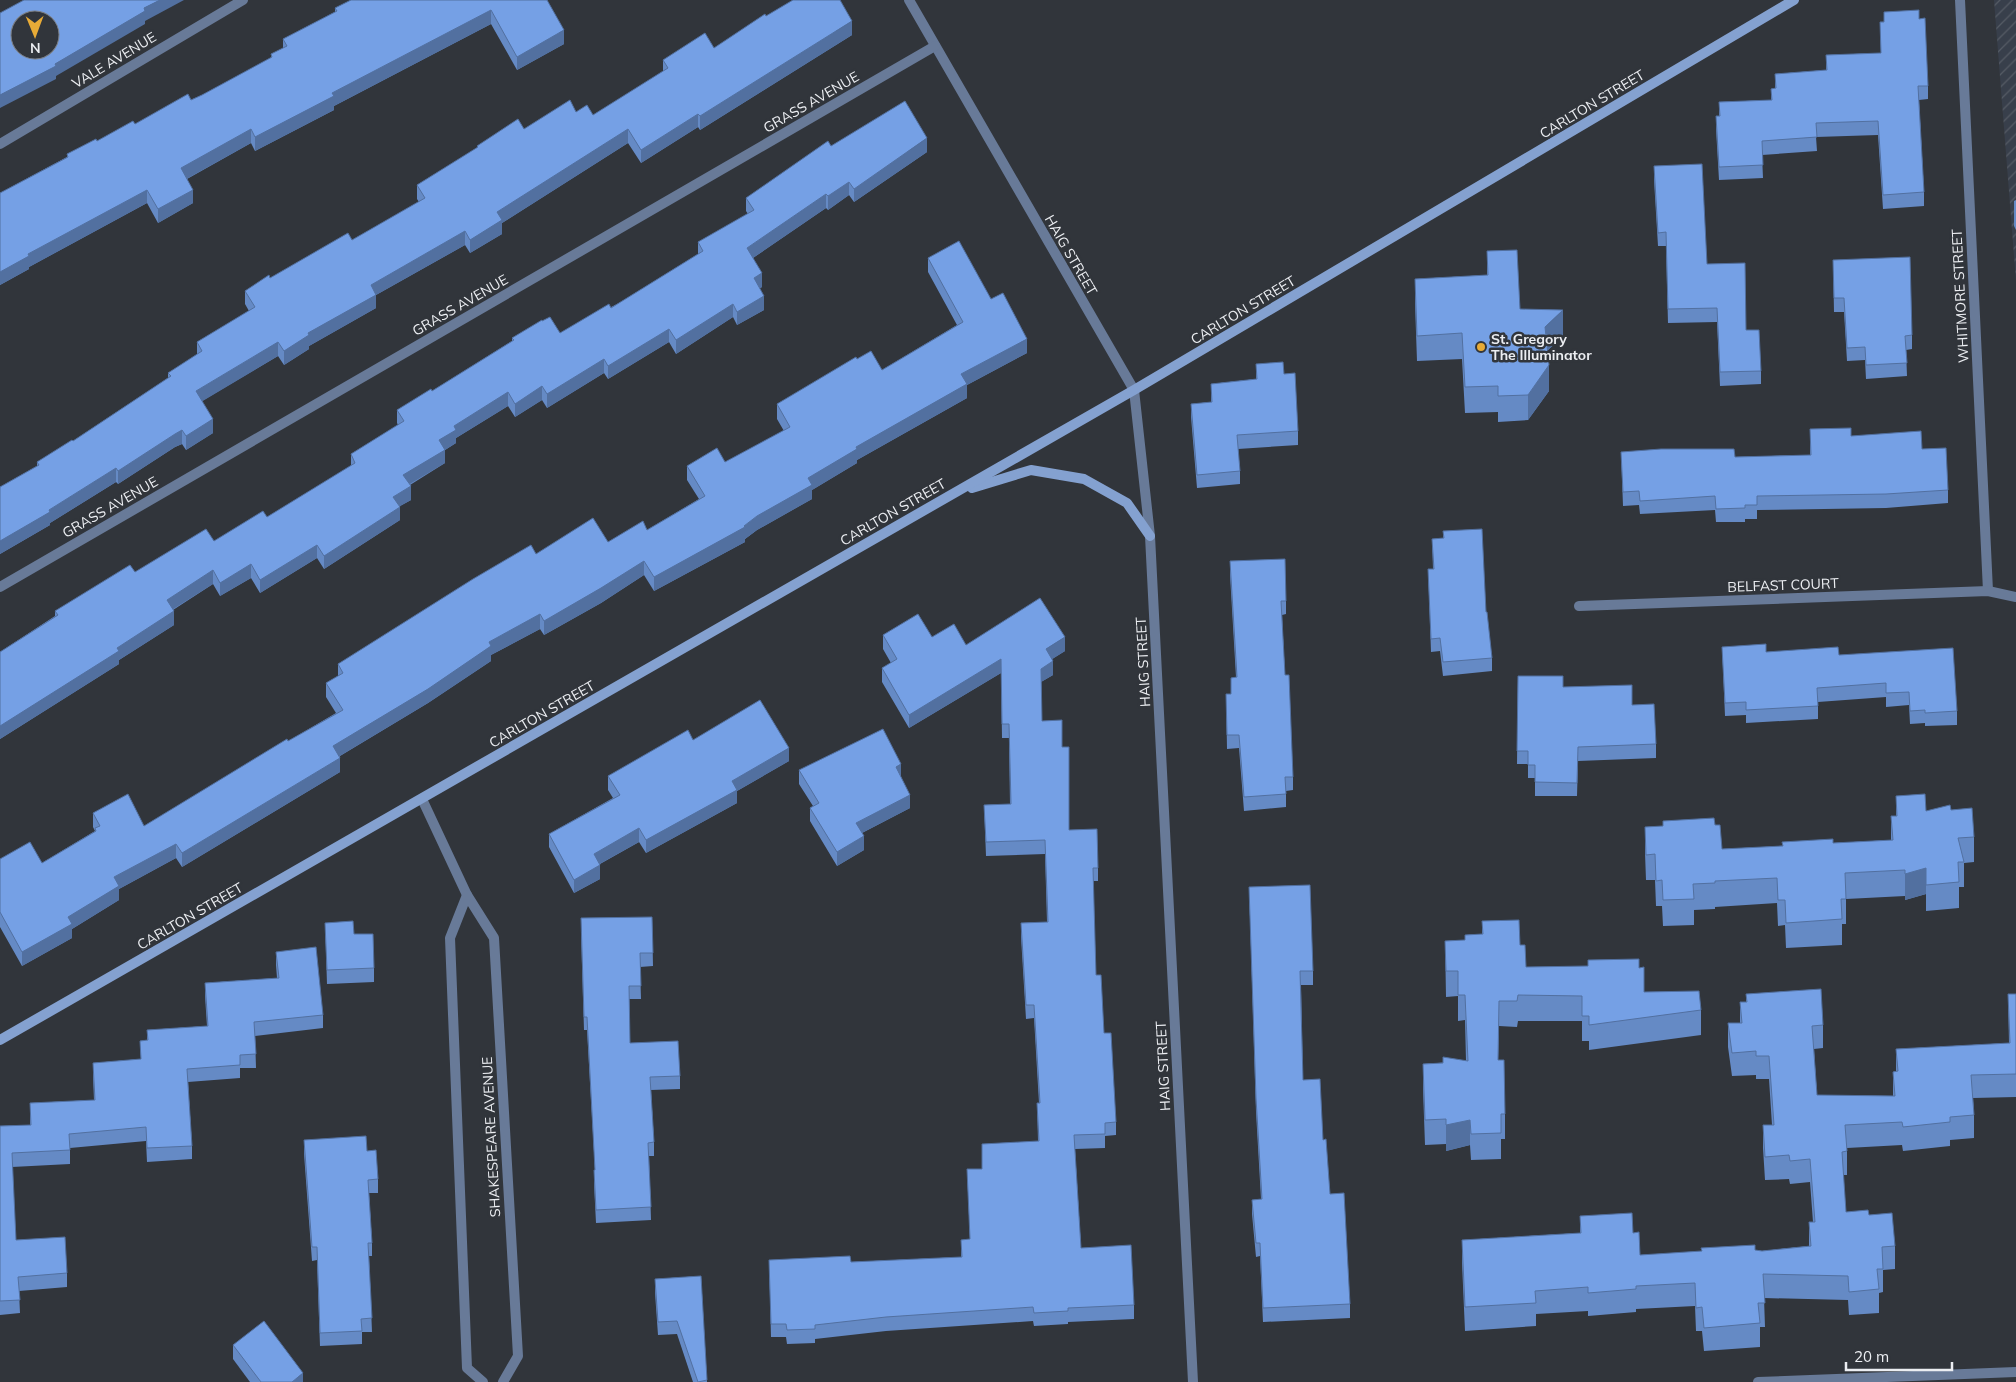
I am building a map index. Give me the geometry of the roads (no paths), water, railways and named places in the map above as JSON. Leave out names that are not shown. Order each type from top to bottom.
[{"type":"main road","name":"CARLTON STREET","points":[[0,1040],[1134,390],[1794,0]]},
{"type":"main road","points":[[954,493],[1031,470],[1084,479],[1127,503],[1150,536]]},
{"type":"street","name":"VALE AVENUE","points":[[0,144],[243,0]]},
{"type":"street","name":"HAIG STREET","points":[[909,0],[1134,390],[1150,536],[1193,1382]]},
{"type":"street","name":"WHITMORE STREET","points":[[1960,0],[1988,591]]},
{"type":"street","name":"GRASS AVENUE","points":[[0,587],[935,46]]},
{"type":"street","name":"BELFAST COURT","points":[[1579,606],[1988,591],[2016,597]]},
{"type":"street","name":"SHAKESPEARE AVENUE","points":[[422,799],[467,894],[494,938],[518,1356],[503,1382]]},
{"type":"street","points":[[467,894],[450,938],[467,1368],[483,1382]]},
{"type":"street","points":[[1758,1382],[2016,1372]]},
{"type":"place","name":"St. Gregory The Illuminator","points":[[1481,347]]}]
